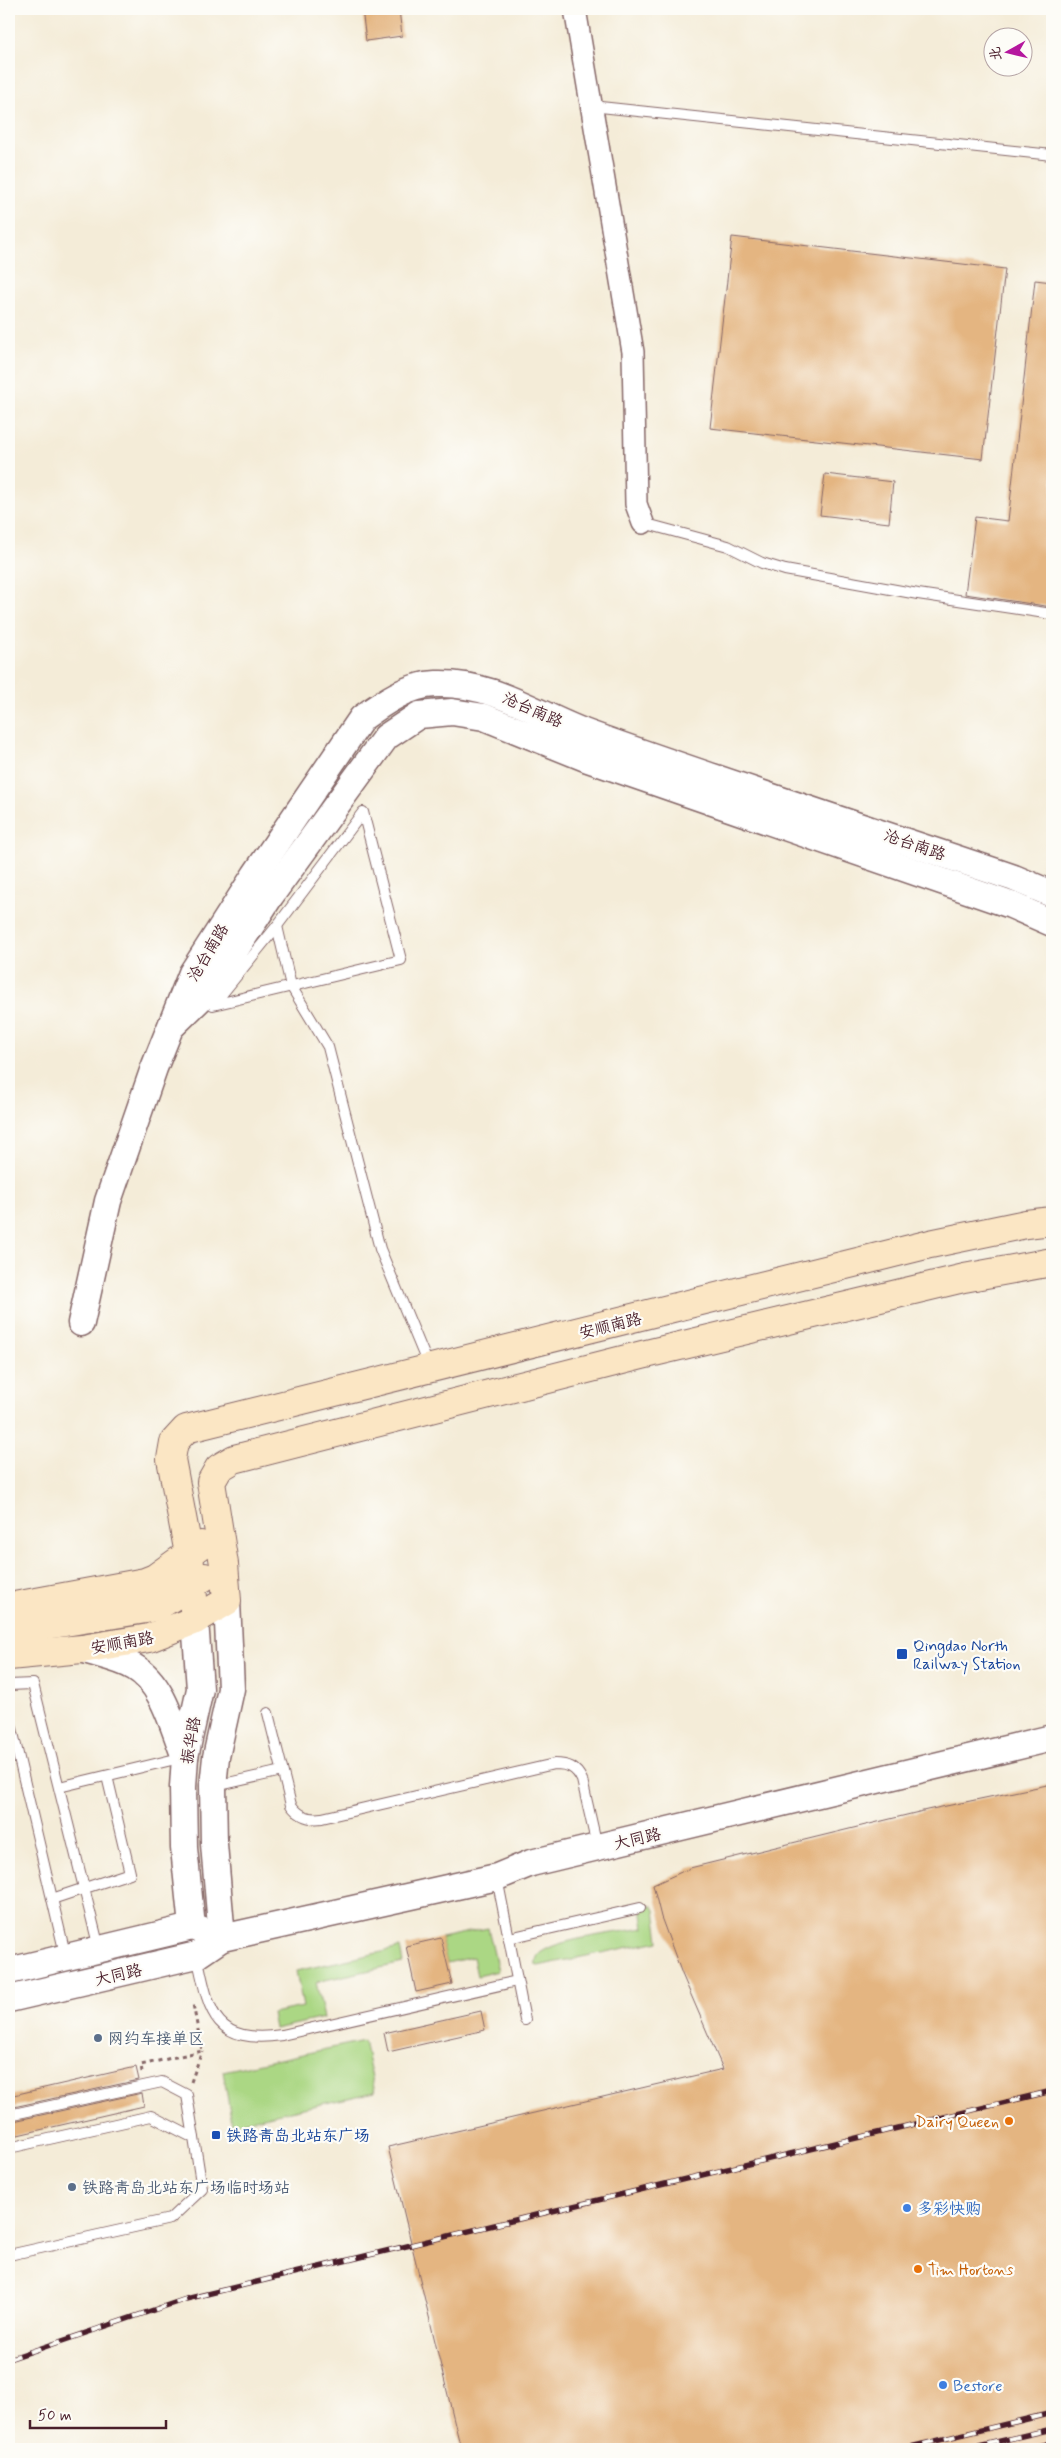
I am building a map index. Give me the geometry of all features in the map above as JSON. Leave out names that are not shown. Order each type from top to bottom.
[{"type":"main road","name":"安顺南路","points":[[174,1442],[186,1429],[430,1370],[930,1244],[1026,1224],[1052,1221]]},
{"type":"main road","points":[[227,1601],[224,1564],[210,1482],[219,1468],[234,1458],[652,1353],[954,1280],[1052,1262]]},
{"type":"main road","name":"振华路","points":[[174,1442],[171,1459],[189,1554],[195,1620]]},
{"type":"main road","points":[[9,1607],[145,1582],[219,1533]]},
{"type":"main road","points":[[9,1631],[158,1606],[224,1564]]},
{"type":"main road","name":"安顺南路","points":[[9,1656],[82,1649],[149,1638],[167,1633],[195,1620],[227,1601]]},
{"type":"street","points":[[575,9],[633,352],[636,504],[643,523]]},
{"type":"street","name":"沧台南路","points":[[81,1323],[108,1201],[168,1029],[192,973],[255,874],[362,718],[382,703],[408,690],[436,684],[491,690],[587,733],[1005,874],[1052,894]]},
{"type":"street","name":"沧台南路","points":[[168,1029],[202,1000],[271,895],[386,737],[419,715],[452,712],[484,717],[588,759],[1011,905],[1052,923]]},
{"type":"street","name":"振华路","points":[[222,1938],[214,1844],[213,1786],[216,1757],[231,1688],[227,1601]]},
{"type":"street","name":"振华路","points":[[195,1620],[200,1689],[185,1757],[183,1787],[184,1848],[195,1941]]},
{"type":"street","points":[[82,1649],[134,1667],[149,1679],[161,1697],[185,1757]]},
{"type":"street","name":"大同路","points":[[222,1938],[496,1877],[531,1863],[1052,1738]]},
{"type":"street","points":[[195,1941],[222,1938]]},
{"type":"street","name":"大同路","points":[[9,1971],[100,1950],[195,1941]]},
{"type":"street","name":"大同路","points":[[9,1999],[195,1941]]},
{"type":"lane","points":[[591,106],[1052,155]]},
{"type":"lane","points":[[643,523],[728,546],[762,563],[784,570],[918,594],[1052,614]]},
{"type":"lane","points":[[363,812],[401,960],[291,986],[213,1005],[278,926],[363,812]]},
{"type":"lane","points":[[278,926],[291,986],[328,1047],[380,1249],[430,1370]]},
{"type":"lane","points":[[9,1685],[32,1684],[100,1950]]},
{"type":"lane","points":[[268,1713],[290,1805],[296,1813],[315,1819],[554,1764],[564,1764],[577,1771],[582,1780],[597,1847]]},
{"type":"lane","points":[[9,1716],[66,1958]]},
{"type":"lane","points":[[59,1787],[185,1757]]},
{"type":"lane","points":[[213,1786],[282,1771]]},
{"type":"lane","points":[[52,1898],[84,1890],[130,1873],[107,1776]]},
{"type":"lane","points":[[496,1877],[525,2020]]},
{"type":"lane","points":[[509,1938],[640,1908]]},
{"type":"lane","points":[[195,1941],[206,1998],[215,2017],[235,2032],[257,2037],[282,2035],[517,1981]]},
{"type":"lane","points":[[9,2115],[162,2082],[187,2095],[202,2188],[170,2219],[9,2255]]},
{"type":"lane","points":[[9,2148],[151,2116],[194,2138]]},
{"type":"path","points":[[187,2095],[202,2051],[192,1995]]},
{"type":"path","points":[[144,2085],[141,2065],[202,2051]]},
{"type":"green space","points":[[652,1905],[655,1910],[659,1941],[536,1965],[539,1954],[564,1942],[644,1928],[641,1907]]},
{"type":"green space","points":[[488,1928],[498,1971],[477,1976],[473,1957],[447,1963],[441,1938]]},
{"type":"green space","points":[[400,1948],[403,1963],[316,1982],[324,2018],[275,2029],[272,2013],[303,2007],[296,1971]]},
{"type":"green space","points":[[364,2041],[375,2092],[232,2124],[223,2071]]},
{"type":"building","points":[[362,9],[399,9],[402,36],[366,41]]},
{"type":"building","points":[[732,237],[1005,269],[983,459],[710,428]]},
{"type":"building","points":[[1035,280],[1052,282],[1052,607],[965,594],[975,517],[1008,521]]},
{"type":"building","points":[[825,474],[893,482],[889,523],[820,515]]},
{"type":"building","points":[[1052,1784],[1052,2449],[461,2449],[388,2147],[723,2069],[682,1974],[661,1917],[653,1885],[690,1868],[927,1810]]},
{"type":"building","points":[[441,1938],[452,1984],[416,1992],[406,1946]]},
{"type":"building","points":[[481,2011],[485,2030],[388,2052],[384,2033]]},
{"type":"building","points":[[136,2067],[139,2080],[9,2108],[9,2096]]},
{"type":"building","points":[[142,2093],[144,2106],[9,2137],[9,2122]]},
{"type":"railway","points":[[9,2359],[186,2299],[1052,2091]]},
{"type":"railway","points":[[902,2449],[1052,2413]]},
{"type":"railway","points":[[966,2449],[1052,2429]]},
{"type":"railway","points":[[1027,2449],[1052,2443]]},
{"type":"place","name":"Qingdao North Railway Station","points":[[902,1654]]},
{"type":"place","name":"网约车接单区","points":[[98,2038]]},
{"type":"place","name":"Dairy Queen","points":[[1009,2121]]},
{"type":"place","name":"铁路青岛北站东广场","points":[[216,2135]]},
{"type":"place","name":"铁路青岛北站东广场临时场站","points":[[72,2187]]},
{"type":"place","name":"多彩快购","points":[[907,2208]]},
{"type":"place","name":"Tim Hortons","points":[[918,2269]]},
{"type":"place","name":"Bestore","points":[[943,2385]]}]
